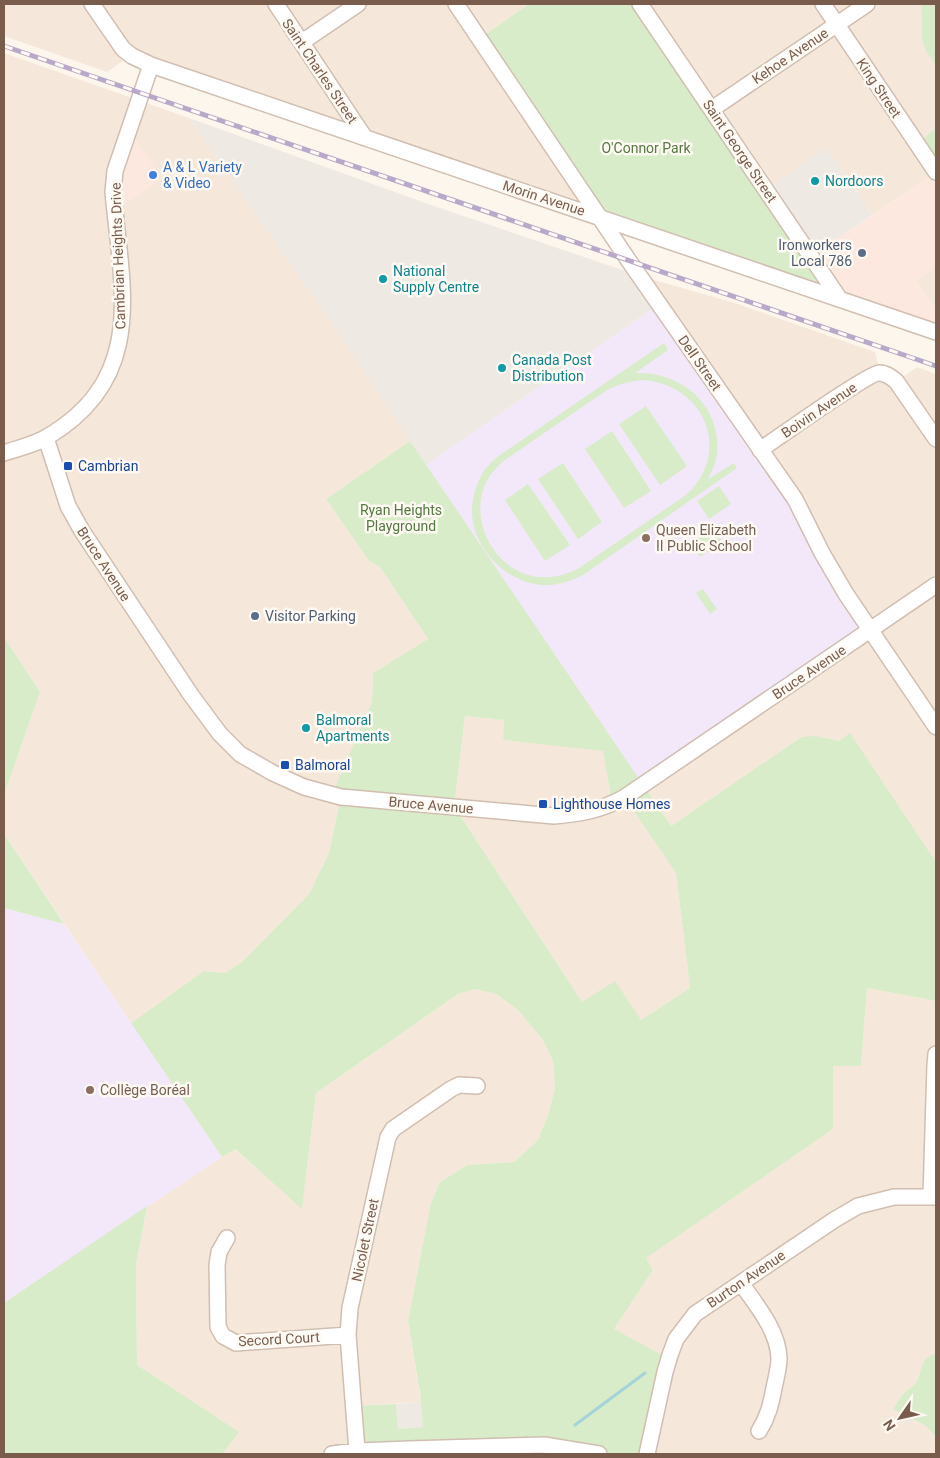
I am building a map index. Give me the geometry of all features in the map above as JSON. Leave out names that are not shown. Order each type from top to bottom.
[{"type":"street","name":"Morin Avenue","points":[[92,4],[123,49],[132,56],[151,65],[936,332]]},
{"type":"street","name":"Saint Charles Street","points":[[276,4],[365,138]]},
{"type":"street","points":[[302,42],[358,4]]},
{"type":"street","name":"Dell Street","points":[[456,4],[598,216],[795,499],[834,575],[936,727]]},
{"type":"street","name":"Saint George Street","points":[[640,4],[839,298]]},
{"type":"street","name":"King Street","points":[[823,4],[936,172]]},
{"type":"street","name":"Kehoe Avenue","points":[[712,109],[867,4]]},
{"type":"street","name":"Cambrian Heights Drive","points":[[4,453],[46,438],[78,414],[98,393],[113,367],[118,348],[123,309],[113,180],[151,65]]},
{"type":"street","name":"Boivin Avenue","points":[[760,450],[874,374],[880,373],[890,375],[896,381],[936,439]]},
{"type":"street","name":"Bruce Avenue","points":[[46,438],[68,506],[78,524],[186,687],[220,734],[240,754],[258,765],[296,784],[341,797],[554,816],[597,810],[624,797],[936,585]]},
{"type":"street","points":[[934,1196],[934,1065],[936,1054]]},
{"type":"street","name":"Nicolet Street","points":[[357,1451],[348,1335],[350,1308],[388,1137],[394,1129],[451,1088],[459,1085],[477,1086]]},
{"type":"street","name":"Burton Avenue","points":[[647,1454],[665,1372],[676,1339],[695,1314],[834,1220],[858,1206],[894,1197],[934,1196]]},
{"type":"street","name":"Secord Court","points":[[227,1238],[219,1252],[217,1265],[217,1318],[218,1327],[223,1336],[236,1343],[348,1335]]},
{"type":"street","points":[[741,1283],[774,1334],[778,1347],[779,1359],[770,1409],[767,1419],[759,1431]]},
{"type":"street","points":[[332,1454],[357,1451],[544,1445],[599,1454]]},
{"type":"shaded area","points":[[4,4],[529,4],[480,38],[598,215],[131,55],[107,72],[4,36]]},
{"type":"shaded area","points":[[641,4],[921,4],[922,40],[936,65],[936,130],[932,131],[936,172],[872,215],[827,148],[767,189]]},
{"type":"shaded area","points":[[4,53],[189,118],[343,340],[410,441],[326,499],[369,561],[380,567],[428,639],[373,673],[372,702],[332,794],[341,796],[329,853],[309,894],[241,963],[225,973],[204,971],[131,1023],[4,834],[4,795],[40,692],[4,637]]},
{"type":"shaded area","points":[[189,118],[431,205],[640,276],[660,304],[426,465],[343,340]]},
{"type":"shaded area","points":[[130,131],[162,179],[115,210]]},
{"type":"shaded area","points":[[827,148],[872,215],[812,256],[767,189]]},
{"type":"shaded area","points":[[936,172],[936,266],[916,280],[936,309],[936,331],[840,297],[812,256]]},
{"type":"shaded area","points":[[936,266],[936,309],[916,280]]},
{"type":"shaded area","points":[[640,276],[735,303],[875,352],[880,372],[897,381],[917,367],[936,374],[936,862],[850,734],[839,741],[823,737],[800,738],[671,826],[642,784],[870,629]]},
{"type":"shaded area","name":"Queen Elizabeth II Public School","points":[[660,304],[761,449],[871,630],[642,784],[426,465]]},
{"type":"shaded area","points":[[465,716],[505,720],[503,740],[603,750],[612,803],[624,797],[676,873],[690,988],[641,1020],[582,1002],[454,806]]},
{"type":"shaded area","name":"Collège Boréal","points":[[4,908],[64,924],[222,1157],[4,1303]]},
{"type":"shaded area","points":[[867,988],[936,1001],[936,1355],[934,1354],[918,1376],[916,1383],[902,1395],[893,1409],[926,1426],[936,1437],[936,1454],[649,1454],[614,1329],[653,1270],[645,1258],[833,1129],[833,1066],[861,1066]]},
{"type":"shaded area","points":[[475,989],[496,994],[518,1010],[543,1040],[553,1061],[555,1088],[549,1112],[538,1140],[514,1162],[467,1165],[440,1182],[431,1202],[408,1321],[421,1402],[355,1406],[357,1450],[328,1454],[222,1454],[238,1432],[137,1365],[136,1265],[147,1206],[234,1149],[302,1208],[316,1093],[458,994]]},
{"type":"shaded area","points":[[421,1402],[423,1427],[398,1429],[396,1404]]},
{"type":"green space","name":"O'Connor Park","points":[[529,4],[641,4],[840,297],[598,215],[480,38]]},
{"type":"green space","points":[[921,4],[936,4],[936,65],[926,51],[922,40]]},
{"type":"green space","points":[[936,130],[936,171],[918,144],[932,131]]},
{"type":"green space","points":[[664,343],[668,350],[635,373],[652,374],[668,378],[695,394],[705,406],[713,420],[717,436],[717,454],[714,467],[708,479],[734,463],[737,468],[583,575],[567,582],[550,585],[535,584],[521,580],[508,573],[496,564],[486,552],[479,539],[474,526],[472,511],[474,497],[483,472],[497,457]],"holes":[[[643,380],[665,385],[682,394],[696,407],[705,423],[709,441],[708,460],[700,478],[686,495],[579,568],[565,574],[550,577],[532,576],[515,569],[501,559],[491,545],[483,528],[480,511],[482,494],[489,477],[502,462],[614,387],[628,382]]]},
{"type":"green space","points":[[646,406],[687,466],[660,485],[619,424]]},
{"type":"green space","points":[[612,431],[651,491],[624,508],[585,449]]},
{"type":"green space","name":"Ryan Heights Playground","points":[[410,441],[671,826],[800,738],[814,736],[839,741],[850,733],[936,862],[936,1001],[867,988],[861,1066],[833,1066],[833,1129],[646,1258],[653,1270],[614,1329],[669,1359],[649,1454],[328,1454],[357,1450],[354,1406],[396,1404],[398,1429],[423,1427],[420,1393],[408,1321],[431,1202],[440,1182],[467,1165],[514,1162],[538,1140],[549,1112],[555,1088],[553,1061],[543,1040],[518,1010],[496,994],[475,989],[458,994],[316,1093],[302,1209],[235,1149],[222,1157],[131,1023],[204,971],[225,973],[241,963],[309,894],[329,853],[341,796],[332,794],[372,702],[373,673],[428,639],[380,567],[369,561],[326,499]],"holes":[[[465,716],[504,720],[503,740],[603,751],[612,803],[624,797],[676,873],[690,988],[641,1020],[615,981],[582,1002],[454,806]]]},
{"type":"green space","points":[[563,463],[602,522],[578,539],[538,479]]},
{"type":"green space","points":[[528,484],[570,545],[545,561],[505,500]]},
{"type":"green space","points":[[719,486],[731,504],[709,519],[697,501]]},
{"type":"green space","points":[[713,528],[722,542],[700,557],[691,543]]},
{"type":"green space","points":[[703,589],[717,609],[710,614],[696,593]]},
{"type":"green space","points":[[4,637],[40,692],[4,795]]},
{"type":"green space","points":[[4,834],[64,924],[4,908]]},
{"type":"green space","points":[[147,1206],[136,1265],[137,1365],[239,1432],[222,1454],[4,1454],[4,1303]]},
{"type":"green space","points":[[934,1354],[936,1355],[936,1437],[926,1426],[893,1409],[902,1395],[916,1383],[925,1359]]},
{"type":"waterway","points":[[575,1425],[645,1373]]},
{"type":"railway","points":[[4,46],[936,366]]},
{"type":"place","name":"A & L Variety & Video","points":[[153,175]]},
{"type":"place","name":"Nordoors","points":[[815,181]]},
{"type":"place","name":"Ironworkers Local 786","points":[[862,253]]},
{"type":"place","name":"National Supply Centre","points":[[383,279]]},
{"type":"place","name":"Canada Post Distribution","points":[[502,368]]},
{"type":"place","name":"Cambrian","points":[[68,466]]},
{"type":"place","name":"Queen Elizabeth II Public School","points":[[646,538]]},
{"type":"place","name":"Visitor Parking","points":[[255,616]]},
{"type":"place","name":"Balmoral Apartments","points":[[306,728]]},
{"type":"place","name":"Balmoral","points":[[285,765]]},
{"type":"place","name":"Lighthouse Homes","points":[[543,804]]},
{"type":"place","name":"Collège Boréal","points":[[90,1090]]}]
